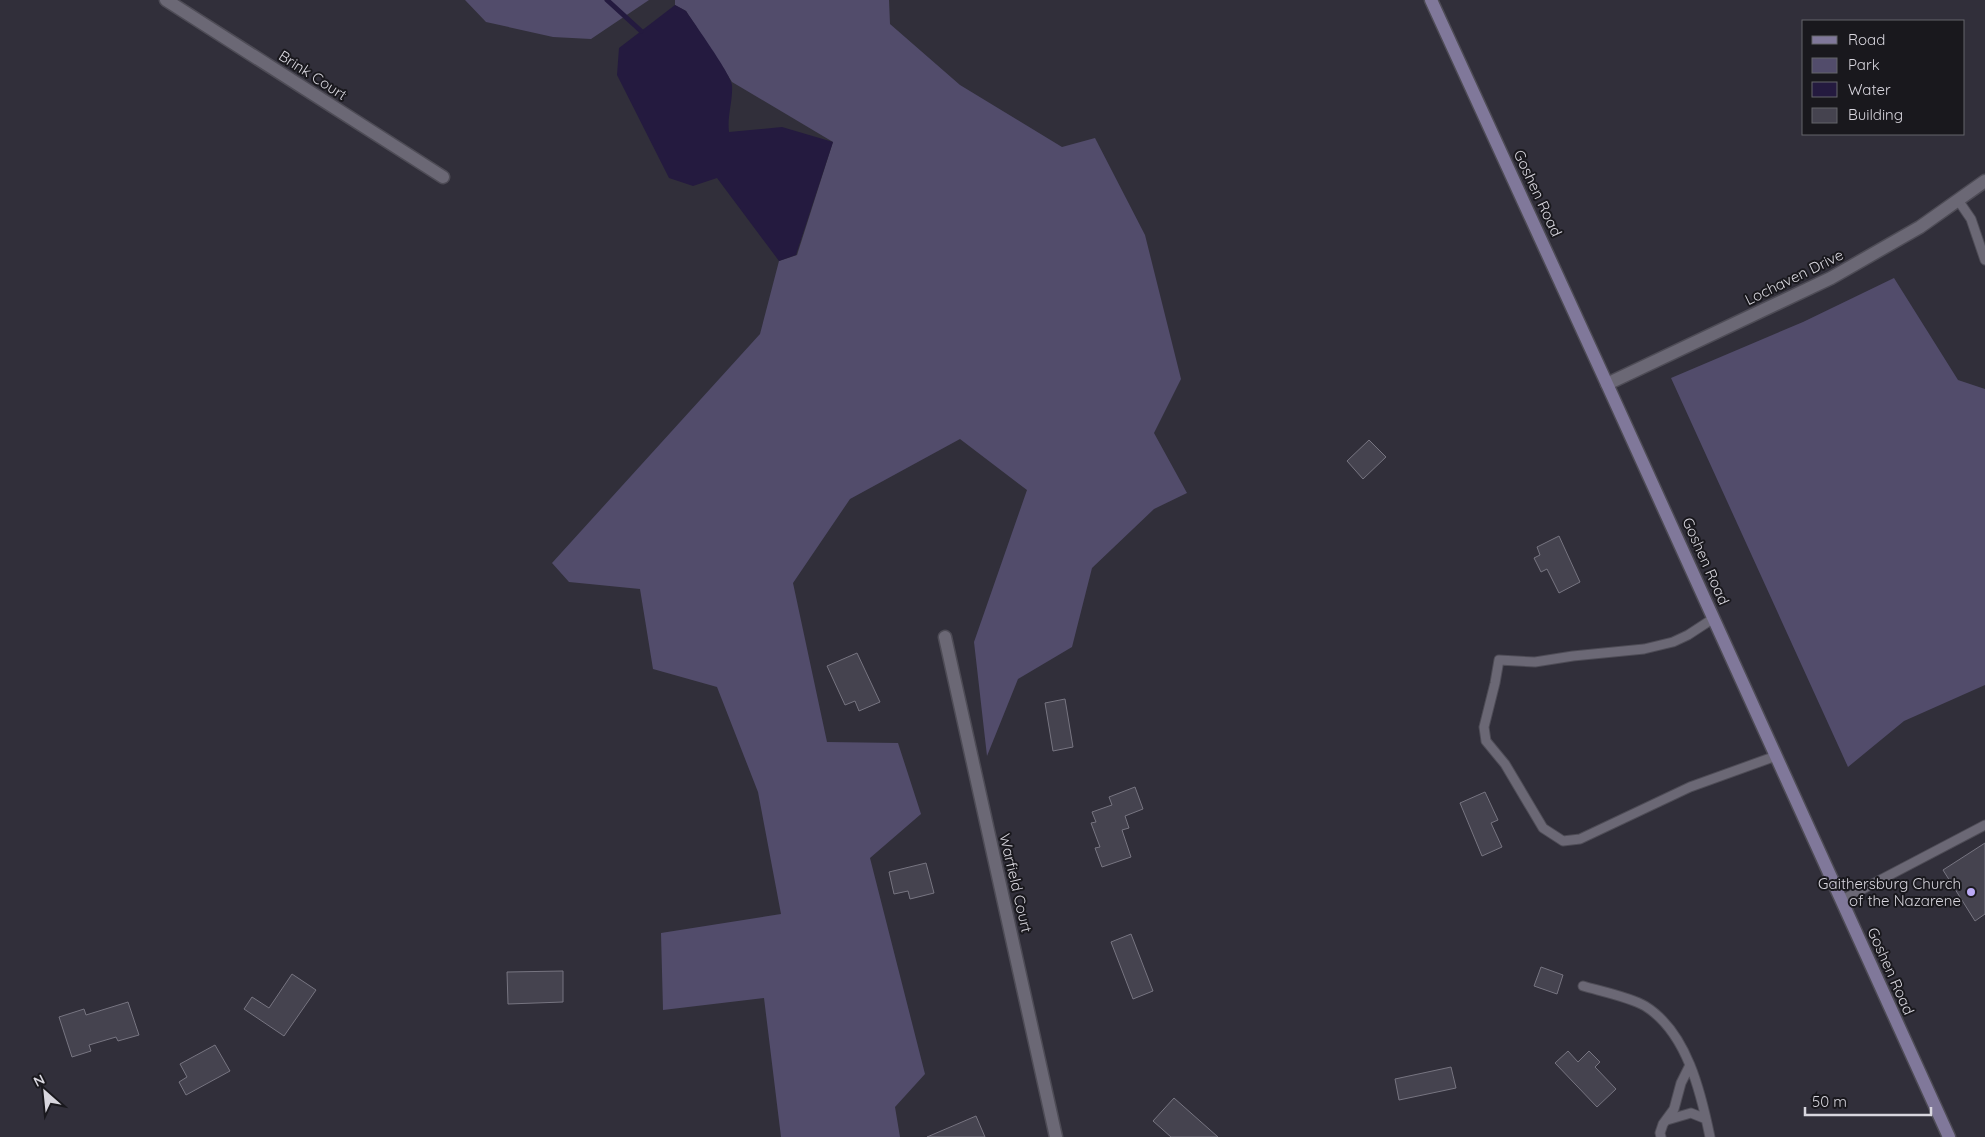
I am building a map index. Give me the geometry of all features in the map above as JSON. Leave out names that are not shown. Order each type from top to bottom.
[{"type":"street","name":"Brink Court","points":[[166,0],[443,177]]},
{"type":"street","name":"Goshen Road","points":[[1431,0],[1949,1137]]},
{"type":"street","name":"Lochaven Drive","points":[[1607,384],[1831,278],[1920,227],[1985,181]]},
{"type":"street","name":"Warfield Court","points":[[945,637],[1056,1137]]},
{"type":"lane","points":[[1958,200],[1971,219],[1985,260]]},
{"type":"lane","points":[[1714,618],[1688,635],[1673,642],[1644,649],[1535,662],[1499,660],[1484,727],[1486,741],[1505,764],[1543,828],[1563,841],[1580,839],[1690,787],[1776,756]]},
{"type":"lane","points":[[1842,900],[1985,825]]},
{"type":"lane","points":[[1583,986],[1644,1006],[1661,1019],[1679,1044],[1690,1065],[1699,1090],[1710,1137]]},
{"type":"lane","points":[[1661,1137],[1660,1133],[1674,1109],[1681,1083],[1690,1065]]},
{"type":"lane","points":[[1667,1120],[1691,1113],[1706,1119]]},
{"type":"green space","points":[[465,0],[649,0],[591,39],[553,37],[486,22]]},
{"type":"green space","points":[[675,0],[889,0],[890,24],[960,85],[1062,147],[1095,138],[1145,235],[1181,379],[1154,433],[1187,493],[1154,509],[1092,568],[1072,647],[1018,679],[987,756],[974,642],[1027,490],[960,439],[850,499],[793,583],[827,742],[898,743],[921,814],[870,858],[925,1074],[895,1107],[900,1137],[781,1137],[764,998],[663,1010],[661,933],[781,914],[758,792],[717,687],[653,669],[640,589],[569,582],[552,563],[760,334],[779,261],[797,255],[833,142],[732,82],[686,11],[675,5]]},
{"type":"green space","points":[[1894,278],[1958,380],[1985,389],[1985,685],[1904,721],[1848,767],[1671,378],[1803,322]]},
{"type":"water","points":[[675,5],[686,11],[720,61],[730,80],[732,91],[729,132],[782,127],[833,142],[796,255],[779,261],[717,178],[693,186],[669,178],[617,75],[619,48]]},
{"type":"building","points":[[1369,440],[1386,457],[1363,479],[1347,461]]},
{"type":"building","points":[[1559,536],[1580,582],[1559,593],[1547,569],[1541,572],[1534,558],[1540,555],[1537,547]]},
{"type":"building","points":[[857,653],[880,702],[859,711],[855,701],[845,705],[827,666]]},
{"type":"building","points":[[1065,699],[1073,747],[1053,751],[1045,703]]},
{"type":"building","points":[[1135,787],[1143,809],[1125,816],[1129,828],[1122,830],[1131,857],[1102,867],[1095,848],[1100,847],[1091,823],[1096,822],[1092,812],[1112,805],[1109,797]]},
{"type":"building","points":[[1485,792],[1498,820],[1491,823],[1502,847],[1482,856],[1460,803]]},
{"type":"building","name":"Gaithersburg Church of the Nazarene","points":[[1985,843],[1985,914],[1975,921],[1943,870]]},
{"type":"building","points":[[926,863],[934,893],[910,899],[908,891],[894,894],[889,872]]},
{"type":"building","points":[[1131,934],[1153,991],[1133,999],[1111,942]]},
{"type":"building","points":[[1541,967],[1563,975],[1557,994],[1534,986]]},
{"type":"building","points":[[563,971],[563,1002],[508,1004],[507,972]]},
{"type":"building","points":[[292,974],[316,990],[284,1036],[244,1009],[252,997],[269,1008]]},
{"type":"building","points":[[128,1002],[139,1035],[118,1041],[116,1037],[89,1045],[91,1051],[72,1057],[59,1017],[84,1009],[86,1015]]},
{"type":"building","points":[[215,1045],[230,1071],[186,1095],[179,1082],[187,1077],[180,1064]]},
{"type":"building","points":[[1568,1051],[1578,1062],[1589,1051],[1600,1062],[1595,1067],[1616,1089],[1597,1107],[1555,1063]]},
{"type":"building","points":[[1451,1067],[1456,1088],[1399,1100],[1395,1079]]},
{"type":"building","points":[[1174,1098],[1218,1137],[1171,1137],[1153,1121]]},
{"type":"building","points":[[976,1116],[985,1137],[927,1137]]},
{"type":"waterway","points":[[607,0],[641,31]]},
{"type":"place","name":"Gaithersburg Church of the Nazarene","points":[[1971,892]]}]
